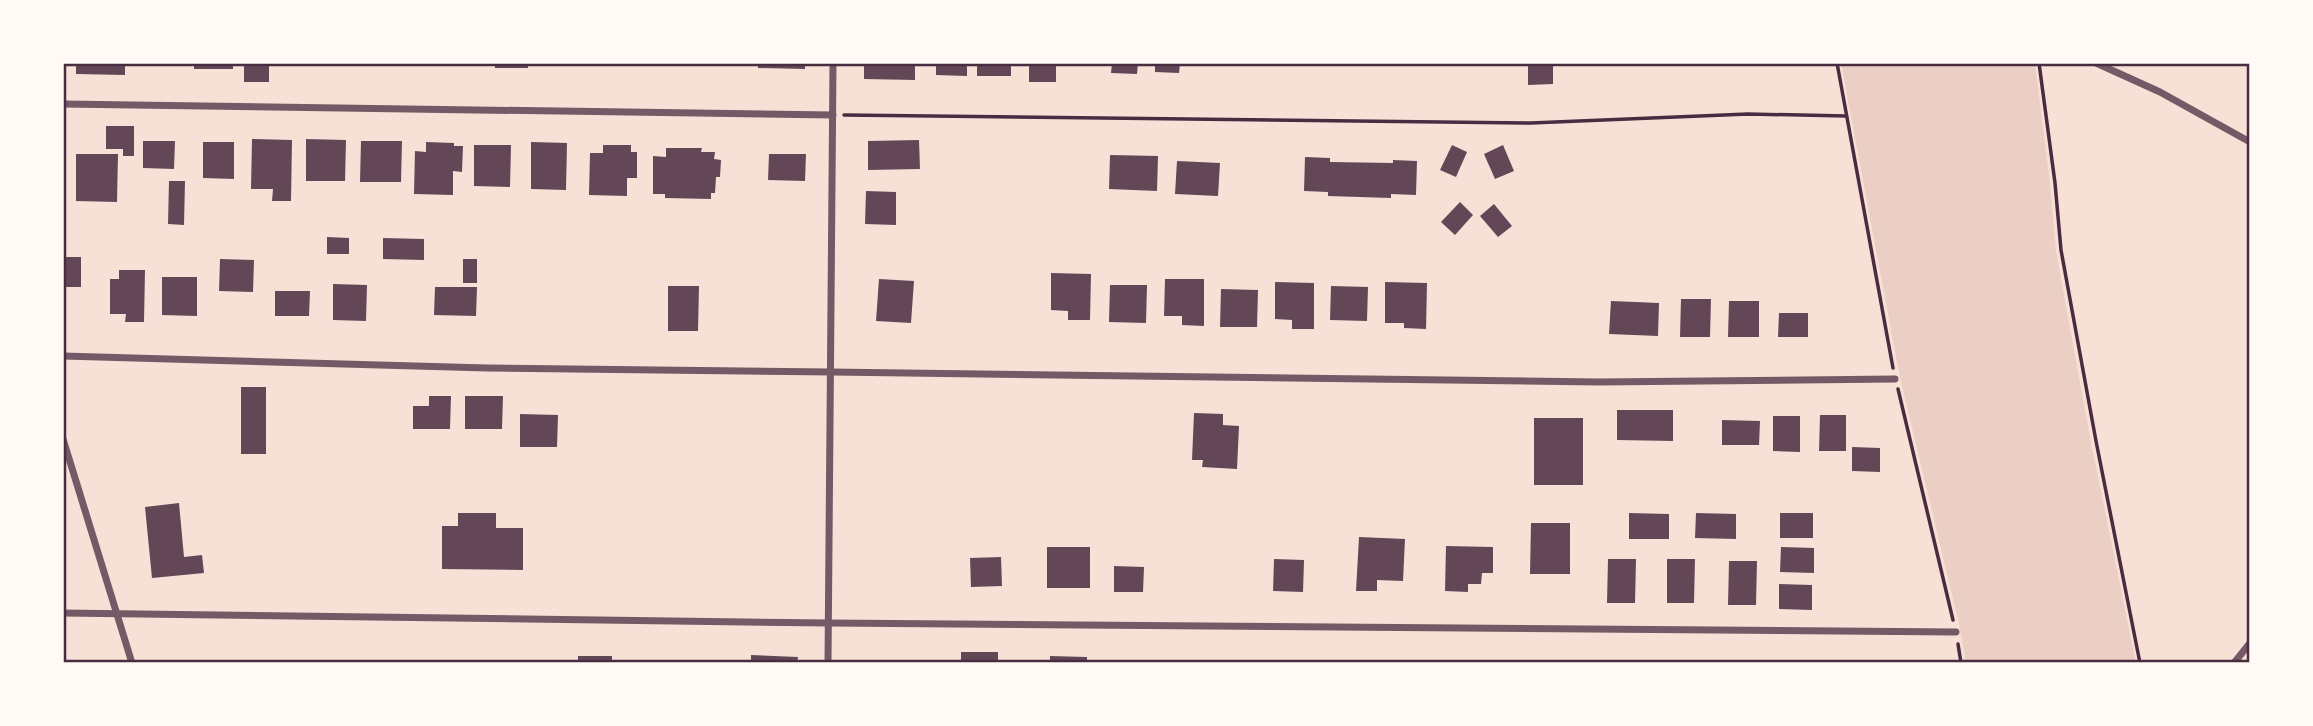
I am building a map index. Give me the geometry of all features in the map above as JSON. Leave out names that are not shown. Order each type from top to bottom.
[{"type":"street","points":[[828,663],[833,63]]},
{"type":"street","points":[[2096,63],[2160,92],[2250,142]]},
{"type":"street","points":[[63,104],[833,115]]},
{"type":"street","points":[[63,356],[487,368],[1599,382],[1895,379]]},
{"type":"street","points":[[63,439],[119,613],[132,663]]},
{"type":"street","points":[[63,613],[829,623],[1956,632]]},
{"type":"street","points":[[2234,663],[2250,643]]},
{"type":"path","points":[[1837,63],[1895,379],[1956,632],[1961,663]]},
{"type":"path","points":[[2039,63],[2061,250],[2140,663]]},
{"type":"path","points":[[833,115],[1531,123],[1748,114],[1846,116]]},
{"type":"shaded area","points":[[1841,63],[2035,63],[2056,251],[2136,663],[1966,663],[1900,378]]},
{"type":"building","points":[[76,63],[125,63],[125,75],[76,74]]},
{"type":"building","points":[[194,63],[233,63],[233,69],[194,69]]},
{"type":"building","points":[[244,63],[269,65],[269,82],[244,82]]},
{"type":"building","points":[[495,63],[528,63],[528,68],[495,68]]},
{"type":"building","points":[[758,63],[805,63],[805,69],[758,68]]},
{"type":"building","points":[[864,63],[915,63],[915,80],[864,79]]},
{"type":"building","points":[[936,63],[967,63],[967,76],[936,75]]},
{"type":"building","points":[[977,63],[1011,63],[1011,76],[977,76]]},
{"type":"building","points":[[1029,63],[1056,63],[1056,82],[1029,82]]},
{"type":"building","points":[[1112,63],[1138,63],[1137,74],[1111,73]]},
{"type":"building","points":[[1155,63],[1180,63],[1179,73],[1155,72]]},
{"type":"building","points":[[1528,63],[1553,63],[1553,84],[1528,85]]},
{"type":"building","points":[[106,126],[134,126],[134,156],[123,156],[123,149],[106,149]]},
{"type":"building","points":[[252,139],[292,140],[291,201],[272,201],[273,189],[251,189]]},
{"type":"building","points":[[306,139],[346,140],[345,181],[306,181]]},
{"type":"building","points":[[919,140],[920,169],[868,170],[868,141]]},
{"type":"building","points":[[143,141],[175,141],[174,169],[143,168]]},
{"type":"building","points":[[361,141],[402,141],[401,182],[360,182]]},
{"type":"building","points":[[203,142],[234,142],[234,179],[203,178]]},
{"type":"building","points":[[426,142],[463,146],[462,172],[453,171],[453,195],[414,194],[415,151],[426,152]]},
{"type":"building","points":[[531,142],[567,143],[566,190],[531,189]]},
{"type":"building","points":[[474,145],[511,145],[510,187],[474,186]]},
{"type":"building","points":[[603,145],[631,145],[631,152],[637,152],[637,178],[627,178],[627,196],[589,195],[590,153],[603,153]]},
{"type":"building","points":[[1452,145],[1467,152],[1456,177],[1440,170]]},
{"type":"building","points":[[1503,145],[1514,171],[1495,179],[1484,154]]},
{"type":"building","points":[[666,148],[702,148],[701,152],[715,152],[714,159],[721,160],[720,177],[716,177],[715,193],[711,193],[711,199],[665,198],[665,194],[653,194],[653,156],[666,157]]},
{"type":"building","points":[[76,154],[118,154],[117,202],[76,201]]},
{"type":"building","points":[[769,154],[806,154],[805,181],[768,180]]},
{"type":"building","points":[[1110,155],[1158,156],[1157,191],[1109,189]]},
{"type":"building","points":[[1305,157],[1330,158],[1330,162],[1417,161],[1416,195],[1391,194],[1391,198],[1328,196],[1328,192],[1304,191]]},
{"type":"building","points":[[1177,161],[1220,163],[1218,196],[1175,194]]},
{"type":"building","points":[[169,181],[185,181],[184,225],[168,224]]},
{"type":"building","points":[[866,191],[896,192],[896,225],[865,224]]},
{"type":"building","points":[[1460,202],[1473,215],[1455,235],[1441,222]]},
{"type":"building","points":[[1494,204],[1512,226],[1498,237],[1480,216]]},
{"type":"building","points":[[327,237],[349,238],[349,254],[327,254]]},
{"type":"building","points":[[383,238],[424,239],[424,260],[383,259]]},
{"type":"building","points":[[63,257],[81,257],[81,287],[63,287]]},
{"type":"building","points":[[220,259],[254,260],[253,292],[219,291]]},
{"type":"building","points":[[463,259],[477,259],[477,283],[463,283]]},
{"type":"building","points":[[119,270],[145,270],[144,322],[125,322],[126,314],[110,314],[110,279],[119,279]]},
{"type":"building","points":[[1051,273],[1091,274],[1090,320],[1068,320],[1068,311],[1051,310]]},
{"type":"building","points":[[162,277],[197,277],[197,316],[162,315]]},
{"type":"building","points":[[879,279],[914,281],[911,323],[876,321]]},
{"type":"building","points":[[1165,279],[1204,279],[1204,326],[1182,325],[1182,316],[1164,316]]},
{"type":"building","points":[[1275,282],[1314,283],[1314,329],[1292,329],[1292,320],[1275,319]]},
{"type":"building","points":[[1385,282],[1427,283],[1426,329],[1404,328],[1404,323],[1385,323]]},
{"type":"building","points":[[333,284],[367,285],[366,321],[333,320]]},
{"type":"building","points":[[1110,285],[1147,285],[1146,323],[1109,322]]},
{"type":"building","points":[[668,286],[699,286],[698,331],[668,331]]},
{"type":"building","points":[[1331,286],[1368,287],[1367,321],[1330,320]]},
{"type":"building","points":[[435,287],[477,287],[476,316],[434,315]]},
{"type":"building","points":[[1221,289],[1258,290],[1257,327],[1220,327]]},
{"type":"building","points":[[275,291],[310,291],[309,316],[275,316]]},
{"type":"building","points":[[1681,299],[1711,299],[1710,337],[1680,337]]},
{"type":"building","points":[[1611,301],[1659,303],[1658,336],[1609,334]]},
{"type":"building","points":[[1729,301],[1759,301],[1759,337],[1728,337]]},
{"type":"building","points":[[1779,313],[1808,313],[1808,337],[1778,337]]},
{"type":"building","points":[[241,387],[266,387],[266,454],[241,454]]},
{"type":"building","points":[[429,396],[451,396],[450,429],[413,429],[413,406],[429,406]]},
{"type":"building","points":[[465,396],[503,396],[502,429],[465,429]]},
{"type":"building","points":[[1617,410],[1673,410],[1673,441],[1617,440]]},
{"type":"building","points":[[1194,413],[1223,414],[1223,425],[1239,426],[1237,469],[1202,467],[1203,460],[1192,460]]},
{"type":"building","points":[[520,414],[558,415],[557,447],[520,447]]},
{"type":"building","points":[[1820,415],[1846,415],[1846,451],[1819,451]]},
{"type":"building","points":[[1773,416],[1800,416],[1800,452],[1773,451]]},
{"type":"building","points":[[1534,418],[1583,418],[1583,485],[1534,485]]},
{"type":"building","points":[[1722,420],[1760,421],[1759,445],[1722,445]]},
{"type":"building","points":[[1852,447],[1880,448],[1880,472],[1852,471]]},
{"type":"building","points":[[179,503],[184,557],[202,555],[204,573],[152,578],[145,507]]},
{"type":"building","points":[[458,513],[496,513],[496,528],[523,528],[523,570],[442,569],[442,526],[458,526]]},
{"type":"building","points":[[1629,513],[1669,514],[1669,539],[1629,539]]},
{"type":"building","points":[[1696,513],[1736,514],[1736,539],[1695,538]]},
{"type":"building","points":[[1780,513],[1813,513],[1813,538],[1780,538]]},
{"type":"building","points":[[1531,523],[1570,523],[1570,574],[1530,574]]},
{"type":"building","points":[[1359,537],[1405,539],[1403,581],[1377,580],[1377,591],[1356,591]]},
{"type":"building","points":[[1446,546],[1493,547],[1493,573],[1482,573],[1481,584],[1468,584],[1468,592],[1445,591]]},
{"type":"building","points":[[1047,547],[1090,547],[1090,588],[1047,588]]},
{"type":"building","points":[[1781,547],[1814,548],[1814,573],[1780,572]]},
{"type":"building","points":[[1001,557],[1002,586],[971,587],[970,558]]},
{"type":"building","points":[[1274,559],[1304,560],[1303,592],[1273,591]]},
{"type":"building","points":[[1608,559],[1636,559],[1635,603],[1607,603]]},
{"type":"building","points":[[1667,559],[1695,559],[1694,603],[1667,603]]},
{"type":"building","points":[[1729,561],[1757,561],[1756,605],[1728,605]]},
{"type":"building","points":[[1114,566],[1144,567],[1143,592],[1114,592]]},
{"type":"building","points":[[1779,584],[1812,585],[1812,610],[1779,609]]},
{"type":"building","points":[[961,652],[998,652],[998,663],[961,663]]},
{"type":"building","points":[[751,655],[798,657],[797,663],[751,663]]},
{"type":"building","points":[[578,656],[612,656],[612,663],[578,663]]},
{"type":"building","points":[[1050,656],[1087,657],[1087,663],[1050,663]]}]
